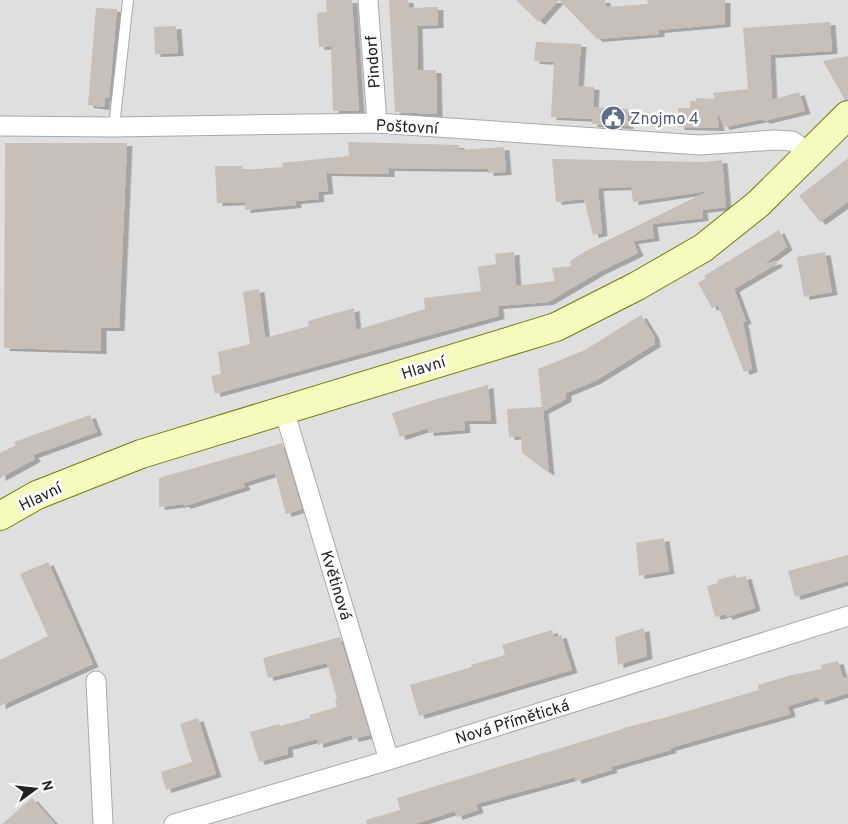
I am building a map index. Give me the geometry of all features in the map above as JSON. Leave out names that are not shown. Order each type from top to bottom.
[{"type":"main road","name":"Hlavní","points":[[0,516],[37,495],[141,454],[556,327],[637,286],[703,248],[758,204],[848,115]]},
{"type":"street","name":"Pindorf","points":[[368,0],[377,123]]},
{"type":"street","name":"Poštovní","points":[[0,126],[114,127],[377,123],[700,145],[775,140],[792,141],[809,152]]},
{"type":"street","name":"Květinová","points":[[284,410],[389,760]]},
{"type":"street","name":"Nová Přímětická","points":[[174,824],[389,760],[848,616]]},
{"type":"street","points":[[96,681],[102,824]]},
{"type":"lane","points":[[114,127],[128,0]]},
{"type":"shaded area","points":[[0,0],[848,0],[848,824],[0,824]]},
{"type":"building","points":[[326,0],[352,0],[359,111],[333,111],[331,46],[319,47],[317,13],[327,12]]},
{"type":"building","points":[[389,0],[408,0],[409,8],[438,7],[438,25],[417,26],[418,70],[436,70],[437,114],[395,112]]},
{"type":"building","points":[[516,0],[559,0],[539,22]]},
{"type":"building","points":[[559,0],[605,0],[606,7],[648,4],[647,0],[725,0],[725,24],[659,30],[659,34],[597,39]]},
{"type":"building","points":[[96,8],[117,9],[109,98],[105,97],[104,107],[88,105]]},
{"type":"building","points":[[830,22],[832,51],[770,55],[772,100],[799,92],[805,111],[764,121],[763,119],[724,127],[717,111],[719,128],[679,127],[678,108],[690,108],[690,101],[696,101],[696,98],[715,99],[713,93],[748,89],[743,28]]},
{"type":"building","points":[[176,26],[178,53],[155,54],[154,27]]},
{"type":"building","points":[[536,42],[581,44],[578,86],[594,87],[593,107],[628,109],[628,126],[592,124],[592,119],[551,117],[554,62],[534,61]]},
{"type":"building","points":[[848,56],[848,100],[845,100],[823,61]]},
{"type":"building","points":[[348,142],[459,145],[460,150],[504,147],[506,172],[488,173],[488,169],[389,168],[389,174],[326,173],[328,191],[318,192],[319,199],[296,201],[296,205],[245,210],[245,202],[217,203],[215,166],[242,166],[242,170],[283,167],[282,163],[349,156]]},
{"type":"building","points":[[5,143],[127,143],[119,328],[101,328],[101,351],[4,348]]},
{"type":"building","points":[[848,158],[848,202],[820,222],[799,196]]},
{"type":"building","points":[[552,159],[704,162],[722,160],[726,207],[702,210],[703,218],[652,224],[654,238],[633,241],[638,253],[599,272],[548,302],[498,306],[499,316],[215,394],[211,376],[221,374],[218,352],[250,344],[243,292],[259,289],[265,338],[309,326],[308,321],[354,308],[356,330],[425,309],[424,298],[481,291],[478,267],[496,264],[495,254],[514,252],[516,286],[555,281],[552,268],[571,266],[570,261],[586,251],[708,191],[633,202],[631,187],[598,188],[602,233],[593,235],[584,199],[556,202]]},
{"type":"building","points":[[779,230],[787,247],[764,264],[776,261],[777,264],[734,289],[746,321],[743,322],[752,369],[744,372],[718,305],[712,308],[698,283],[706,278],[704,276]]},
{"type":"building","points":[[825,252],[832,292],[804,297],[797,257]]},
{"type":"building","points":[[641,315],[654,336],[655,344],[595,381],[566,393],[566,399],[543,411],[549,473],[522,453],[521,436],[509,437],[507,409],[542,407],[538,369],[585,350]]},
{"type":"building","points":[[488,385],[491,421],[464,421],[465,430],[428,433],[428,428],[400,437],[392,413]]},
{"type":"building","points":[[90,415],[97,432],[33,455],[35,459],[0,478],[0,453],[16,445],[14,442]]},
{"type":"building","points":[[282,443],[302,509],[286,514],[275,473],[243,483],[245,487],[185,506],[184,504],[159,507],[159,478]]},
{"type":"building","points":[[664,538],[669,571],[639,576],[636,543]]},
{"type":"building","points":[[848,555],[848,581],[795,597],[788,571]]},
{"type":"building","points":[[48,562],[93,664],[0,706],[0,660],[48,636],[20,574]]},
{"type":"building","points":[[736,575],[736,578],[746,576],[755,608],[727,617],[726,614],[715,617],[707,586],[718,583],[717,580]]},
{"type":"building","points":[[644,628],[647,656],[618,665],[615,637]]},
{"type":"building","points":[[552,630],[554,637],[561,635],[572,670],[419,716],[410,685],[472,667],[471,665],[505,655],[502,645]]},
{"type":"building","points":[[340,637],[370,735],[353,739],[352,735],[318,745],[317,739],[287,747],[288,754],[259,762],[250,732],[310,718],[310,715],[337,707],[335,700],[337,699],[327,663],[268,678],[263,658]]},
{"type":"building","points":[[838,661],[843,678],[848,677],[848,693],[820,702],[818,697],[788,706],[790,714],[670,748],[671,750],[611,767],[612,770],[576,781],[575,777],[476,804],[478,810],[457,817],[455,811],[415,824],[367,824],[366,820],[400,810],[397,798],[623,728],[759,690],[758,685],[822,669],[821,665]]},
{"type":"building","points":[[198,718],[216,774],[166,790],[161,772],[192,762],[180,724]]},
{"type":"building","points":[[32,798],[55,824],[2,824]]},
{"type":"place","name":"Znojmo 4","points":[[613,118]]}]
